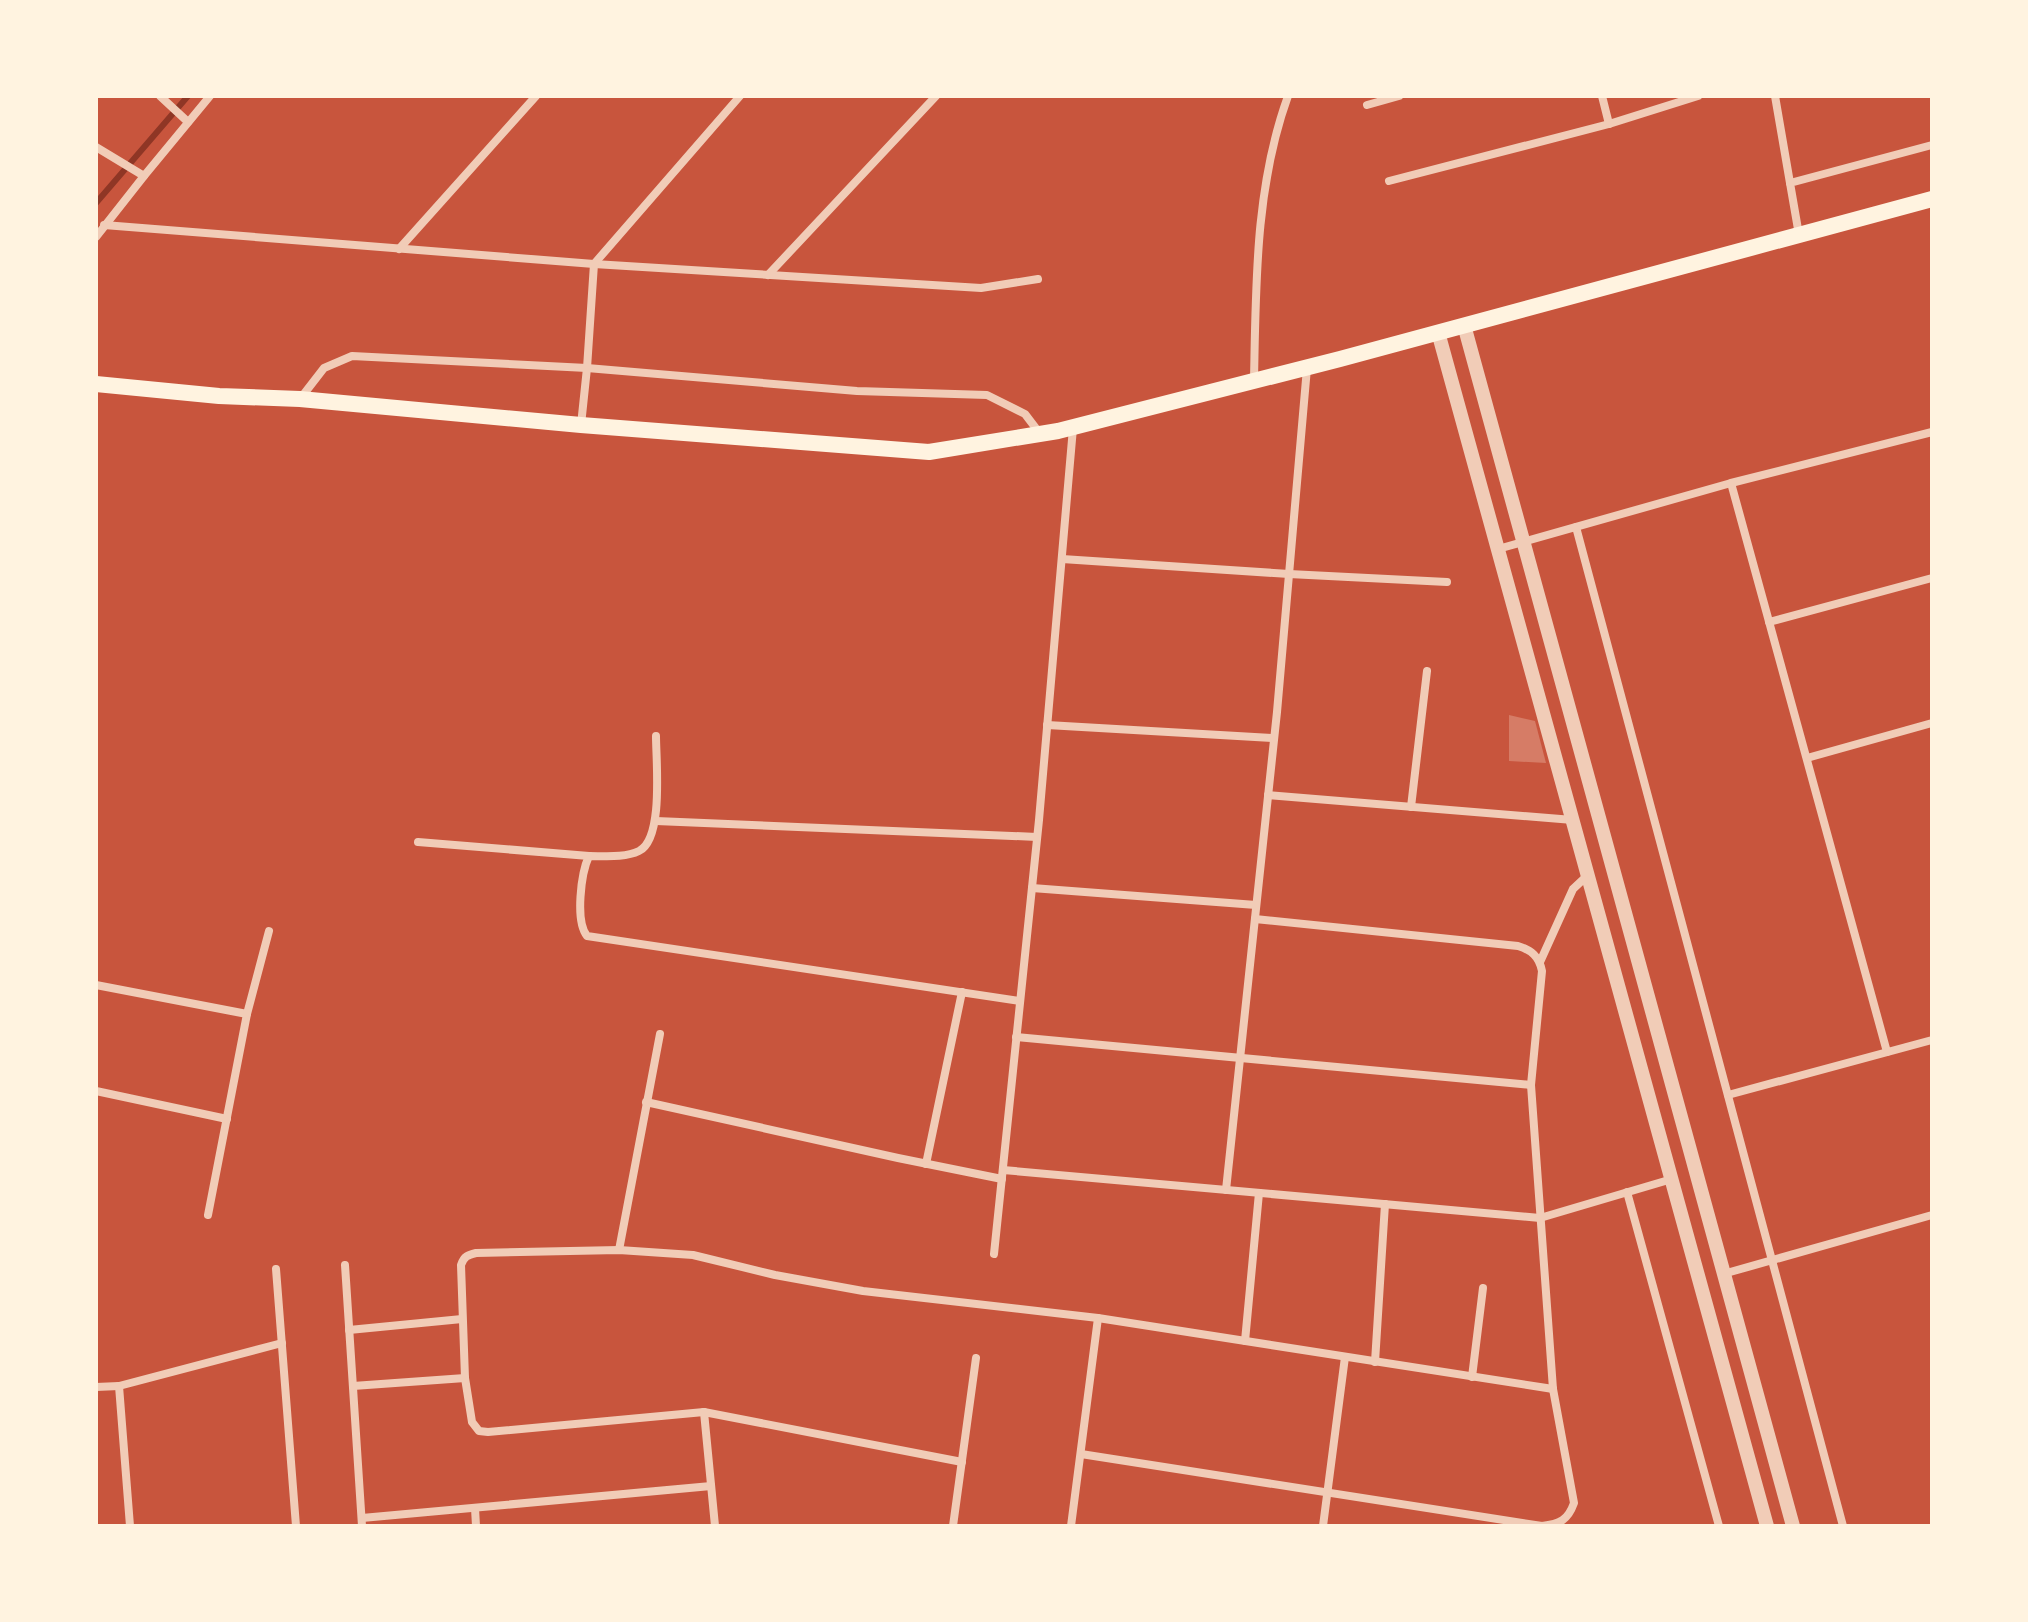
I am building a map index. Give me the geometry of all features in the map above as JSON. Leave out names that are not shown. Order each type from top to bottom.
[{"type":"main road","points":[[96,384],[929,452],[1041,435],[1073,427],[1932,199]]},
{"type":"street","points":[[160,96],[185,119]]},
{"type":"street","points":[[96,237],[140,173],[185,119],[210,96]]},
{"type":"street","points":[[399,249],[536,96]]},
{"type":"street","points":[[581,425],[594,264],[740,96]]},
{"type":"street","points":[[768,275],[936,96]]},
{"type":"street","points":[[1254,381],[1258,246],[1268,169],[1278,122],[1288,96]]},
{"type":"street","points":[[1367,105],[1399,96]]},
{"type":"street","points":[[1602,96],[1609,124]]},
{"type":"street","points":[[1389,181],[1609,124],[1698,96]]},
{"type":"street","points":[[1775,96],[1799,235]]},
{"type":"street","points":[[1790,183],[1932,145]]},
{"type":"street","points":[[96,147],[140,173]]},
{"type":"street","points":[[104,225],[594,264],[981,288],[1038,279]]},
{"type":"street","points":[[1464,325],[1793,1526]]},
{"type":"street","points":[[1438,332],[1767,1526]]},
{"type":"street","points":[[300,399],[324,368],[352,356],[587,368],[857,391],[987,395],[1025,414],[1041,435]]},
{"type":"street","points":[[1226,1190],[1274,738],[1307,367]]},
{"type":"street","points":[[994,1254],[1037,837],[1073,427]]},
{"type":"street","points":[[1498,549],[1731,483],[1932,432]]},
{"type":"street","points":[[1731,483],[1887,1052]]},
{"type":"street","points":[[1576,527],[1843,1526]]},
{"type":"street","points":[[1062,559],[1447,582]]},
{"type":"street","points":[[1769,622],[1932,578]]},
{"type":"street","points":[[1411,807],[1427,671]]},
{"type":"street","points":[[1807,758],[1932,723]]},
{"type":"street","points":[[1047,725],[1274,738]]},
{"type":"street","points":[[418,842],[589,856],[626,855],[642,850],[656,821],[656,736]]},
{"type":"street","points":[[1268,795],[1573,820]]},
{"type":"street","points":[[656,821],[1037,837]]},
{"type":"street","points":[[589,856],[584,867],[581,908],[581,929],[587,936],[1020,1001]]},
{"type":"street","points":[[1540,962],[1573,889],[1588,875]]},
{"type":"street","points":[[1032,888],[1256,905]]},
{"type":"street","points":[[1081,1454],[1542,1526],[1564,1520],[1574,1503],[1553,1389],[1531,1085],[1542,971],[1540,962],[1531,950],[1518,946],[1255,919]]},
{"type":"street","points":[[208,1215],[247,1014],[269,931]]},
{"type":"street","points":[[96,985],[247,1014]]},
{"type":"street","points":[[926,1164],[962,992]]},
{"type":"street","points":[[619,1250],[660,1034]]},
{"type":"street","points":[[1016,1037],[1531,1085]]},
{"type":"street","points":[[1728,1095],[1932,1040]]},
{"type":"street","points":[[96,1091],[227,1119]]},
{"type":"street","points":[[646,1102],[926,1164],[1002,1174],[1540,1218],[1672,1179]]},
{"type":"street","points":[[1627,1192],[1719,1526]]},
{"type":"street","points":[[1245,1341],[1259,1193]]},
{"type":"street","points":[[1375,1362],[1385,1204]]},
{"type":"street","points":[[1723,1274],[1932,1215]]},
{"type":"street","points":[[962,1462],[704,1412],[479,1431],[472,1422],[465,1378],[461,1265],[467,1255],[476,1253],[619,1250],[693,1255],[775,1275],[863,1291],[1098,1318],[1553,1389]]},
{"type":"street","points":[[345,1265],[362,1522],[711,1486]]},
{"type":"street","points":[[276,1269],[296,1526]]},
{"type":"street","points":[[1472,1377],[1483,1288]]},
{"type":"street","points":[[1071,1526],[1098,1318]]},
{"type":"street","points":[[349,1330],[462,1319]]},
{"type":"street","points":[[96,1387],[119,1386],[282,1343]]},
{"type":"street","points":[[1323,1526],[1345,1357]]},
{"type":"street","points":[[953,1526],[976,1358]]},
{"type":"street","points":[[353,1386],[465,1378]]},
{"type":"street","points":[[119,1386],[130,1526]]},
{"type":"street","points":[[704,1412],[715,1526]]},
{"type":"street","points":[[475,1508],[476,1526]]},
{"type":"building","points":[[1509,715],[1535,721],[1546,763],[1509,761]]},
{"type":"waterway","points":[[96,203],[188,96]]}]
